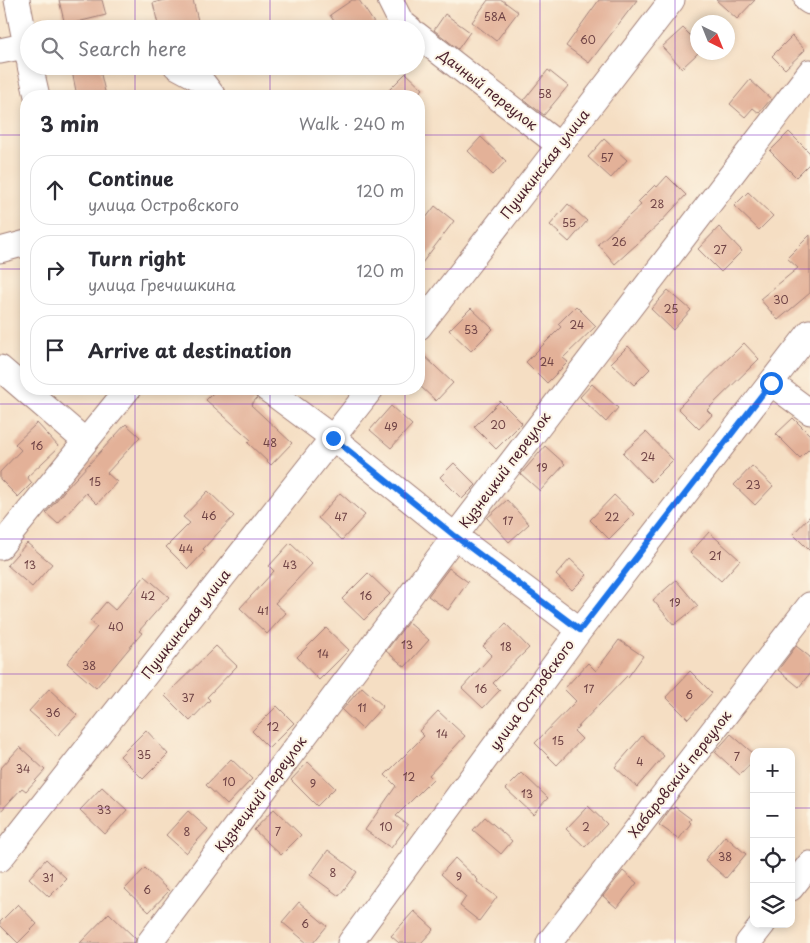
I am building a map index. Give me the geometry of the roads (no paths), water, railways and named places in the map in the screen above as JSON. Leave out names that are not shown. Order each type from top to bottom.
[{"type":"street","points":[[18,0],[22,20]]},
{"type":"street","name":"Дачный переулок","points":[[390,0],[406,20]]},
{"type":"street","name":"Пушкинская улица","points":[[425,320],[672,0]]},
{"type":"street","name":"Дачный переулок","points":[[425,36],[559,146]]},
{"type":"street","points":[[0,51],[20,53]]},
{"type":"street","name":"Кузнецкий переулок","points":[[149,943],[455,536],[810,72]]},
{"type":"street","points":[[32,75],[36,90]]},
{"type":"street","points":[[194,75],[200,78],[209,90]]},
{"type":"street","points":[[0,250],[20,245]]},
{"type":"street","name":"улица Островского","points":[[350,943],[580,630],[810,332]]},
{"type":"street","points":[[0,368],[20,385]]},
{"type":"street","points":[[771,383],[810,412]]},
{"type":"street","points":[[32,395],[85,440]]},
{"type":"street","points":[[0,547],[123,395]]},
{"type":"street","points":[[275,395],[333,438],[455,536],[580,630]]},
{"type":"street","name":"Пушкинская улица","points":[[0,859],[367,395]]},
{"type":"street","name":"Хабаровский переулок","points":[[549,943],[810,605]]},
{"type":"street","points":[[795,883],[810,864]]},
{"type":"street","points":[[748,943],[760,928]]}]
